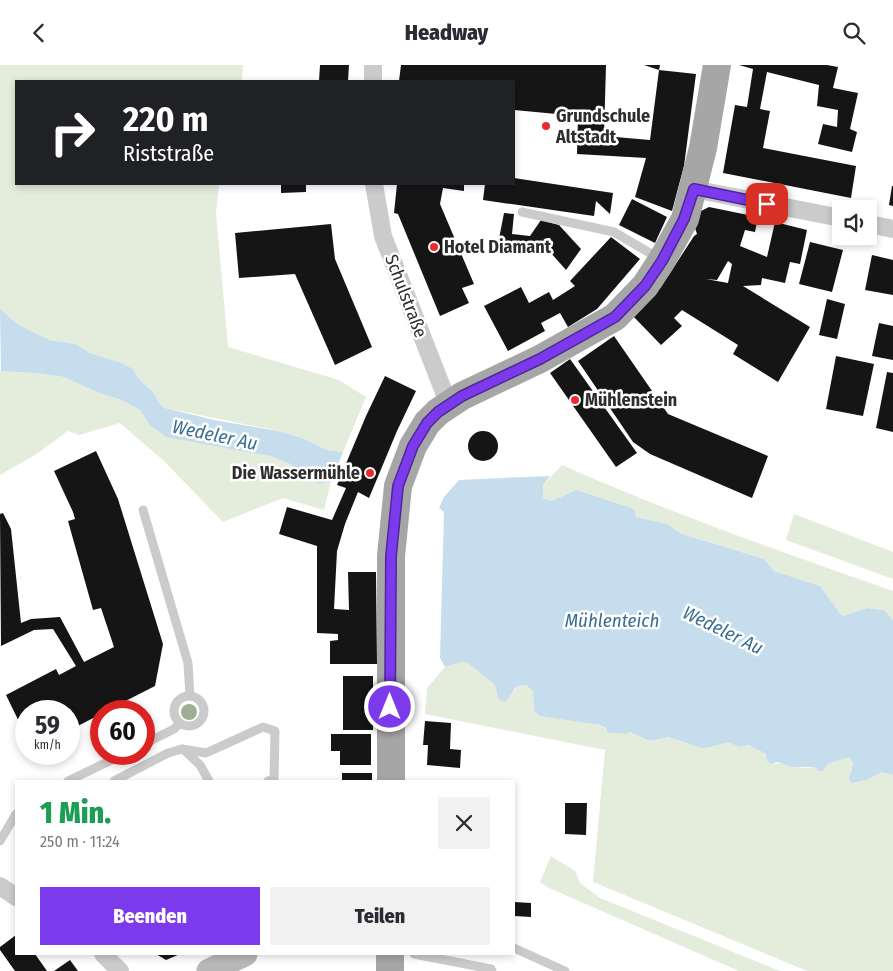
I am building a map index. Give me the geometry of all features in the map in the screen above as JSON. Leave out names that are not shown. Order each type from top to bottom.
[{"type":"main road","points":[[391,780],[391,556],[398,486],[413,446],[427,423],[438,412],[462,396],[540,359],[615,317],[645,286],[662,261],[684,219],[694,189],[717,65]]},
{"type":"main road","points":[[390,955],[390,971]]},
{"type":"street","points":[[373,65],[373,80]]},
{"type":"street","name":"Schulstraße","points":[[374,185],[383,236],[449,405]]},
{"type":"street","points":[[694,189],[832,216]]},
{"type":"street","points":[[877,226],[893,229]]},
{"type":"street","points":[[0,886],[15,896]]},
{"type":"street","points":[[104,955],[120,971]]},
{"type":"street","points":[[210,971],[243,955]]},
{"type":"lane","points":[[522,212],[614,232],[662,261]]},
{"type":"lane","points":[[143,510],[188,663],[190,696]]},
{"type":"lane","points":[[190,696],[197,698],[202,703],[204,716],[200,722],[187,726],[180,723],[176,718],[175,712],[179,701],[184,697],[190,696]]},
{"type":"lane","points":[[155,738],[174,729],[180,723]]},
{"type":"lane","points":[[116,780],[168,753],[182,749],[206,753],[263,727],[275,731],[274,779],[271,780]]},
{"type":"lane","points":[[182,749],[200,765],[208,780]]},
{"type":"lane","points":[[70,780],[101,765]]},
{"type":"lane","points":[[2,838],[15,816]]},
{"type":"lane","points":[[2,838],[15,831]]},
{"type":"lane","points":[[515,948],[565,971]]},
{"type":"lane","points":[[419,955],[483,967],[492,971]]},
{"type":"green space","points":[[0,65],[243,65],[242,80],[15,80],[15,185],[219,185],[216,213],[228,347],[339,380],[366,397],[343,452],[327,450],[302,438],[278,431],[165,408],[159,403],[154,393],[139,379],[133,369],[122,363],[90,353],[75,344],[50,340],[19,325],[0,309]]},
{"type":"green space","points":[[0,370],[64,377],[99,393],[121,400],[140,410],[149,424],[270,456],[290,464],[319,484],[331,481],[324,510],[283,498],[223,522],[164,461],[120,423],[79,435],[68,431],[35,455],[0,475]]},
{"type":"green space","points":[[562,465],[685,516],[893,591],[893,620],[884,610],[867,608],[842,616],[820,586],[774,571],[764,559],[682,534],[667,524],[635,517],[576,490],[552,501],[543,498],[543,485]]},
{"type":"green space","points":[[794,514],[893,552],[893,579],[786,540]]},
{"type":"green space","points":[[461,662],[468,663],[494,684],[496,695],[515,691],[517,686],[526,685],[533,691],[534,711],[630,732],[650,741],[668,737],[701,748],[709,748],[725,743],[739,747],[749,745],[766,754],[771,764],[779,763],[806,768],[849,757],[853,763],[850,772],[869,779],[882,772],[893,775],[893,971],[807,971],[593,882],[605,750],[425,714],[427,688],[445,667]]},
{"type":"green space","points":[[551,856],[575,871],[580,883],[600,898],[780,971],[739,971],[549,888],[540,882]]},
{"type":"water","name":"Wedeler Au","points":[[0,309],[19,325],[50,340],[75,344],[90,353],[122,363],[133,369],[139,379],[154,393],[159,403],[165,408],[214,420],[278,431],[302,438],[327,450],[343,452],[331,481],[319,484],[290,464],[270,456],[166,437],[149,424],[140,410],[121,400],[99,393],[64,377],[1,371]]},
{"type":"water","name":"Mühlenteich","points":[[550,476],[543,485],[543,498],[552,501],[576,490],[634,509],[636,517],[667,524],[682,534],[764,559],[774,571],[820,586],[842,616],[867,608],[884,610],[893,620],[893,775],[882,772],[869,779],[852,783],[849,779],[853,763],[849,757],[827,764],[823,771],[819,771],[816,767],[792,767],[777,762],[771,764],[767,761],[766,754],[749,745],[739,747],[725,743],[701,748],[668,737],[650,741],[630,732],[625,734],[607,732],[607,728],[600,725],[540,716],[534,711],[533,691],[526,685],[517,686],[506,701],[501,701],[497,697],[494,684],[468,663],[461,662],[445,667],[440,658],[444,512],[439,508],[444,497],[459,480]]},
{"type":"building","points":[[320,65],[349,65],[348,80],[319,80]]},
{"type":"building","points":[[401,65],[606,65],[604,136],[650,140],[659,70],[696,74],[684,166],[672,211],[635,197],[646,158],[577,154],[578,116],[515,110],[515,80],[399,80]]},
{"type":"building","points":[[644,65],[660,65],[659,70]]},
{"type":"building","points":[[739,65],[827,65],[838,67],[833,88],[858,93],[850,129],[857,132],[852,152],[818,144],[823,124],[837,127],[838,110],[817,106],[819,85],[767,72],[760,109],[770,111],[763,148],[856,166],[851,198],[723,173],[735,105],[747,107],[753,69]]},
{"type":"building","points":[[515,178],[613,193],[610,214],[596,201],[594,216],[483,200],[485,185],[515,185]]},
{"type":"building","points":[[281,185],[306,185],[306,192],[281,193]]},
{"type":"building","points":[[397,185],[464,185],[464,191],[443,188],[440,204],[474,284],[462,288],[469,303],[440,316],[398,214],[394,213]]},
{"type":"building","points":[[893,186],[893,206],[889,205]]},
{"type":"building","points":[[632,199],[667,217],[655,243],[619,225]]},
{"type":"building","points":[[709,207],[758,217],[755,232],[745,230],[740,246],[767,257],[775,222],[807,230],[800,264],[790,262],[785,283],[762,278],[761,285],[743,286],[810,327],[778,382],[733,354],[738,345],[682,310],[674,318],[682,326],[661,345],[632,315],[661,287],[697,234],[695,228],[701,211]],"holes":[[[728,261],[732,264],[728,283],[706,279],[717,280]]]},
{"type":"building","points":[[504,213],[514,214],[512,234],[530,236],[541,220],[559,225],[581,249],[566,270],[543,244],[530,254],[497,249]]},
{"type":"building","points":[[331,224],[335,259],[372,347],[335,365],[295,274],[239,278],[235,233]]},
{"type":"building","points":[[611,237],[640,259],[597,309],[568,327],[560,313],[541,323],[545,331],[508,351],[484,306],[521,287],[529,303],[549,292],[553,300],[575,286],[570,281]]},
{"type":"building","points":[[810,242],[843,250],[832,292],[799,284]]},
{"type":"building","points":[[872,255],[893,260],[893,295],[865,290]]},
{"type":"building","points":[[827,299],[845,304],[837,339],[819,335]]},
{"type":"building","points":[[879,323],[893,326],[893,360],[872,356]]},
{"type":"building","points":[[614,336],[668,414],[768,456],[752,498],[650,454],[633,442],[578,361]]},
{"type":"building","points":[[836,356],[874,364],[863,416],[826,409]]},
{"type":"building","points":[[570,359],[637,453],[616,467],[550,373]]},
{"type":"building","points":[[887,372],[893,373],[893,432],[876,428]]},
{"type":"building","points":[[385,376],[416,391],[369,498],[358,492],[345,524],[337,551],[334,609],[349,610],[348,572],[376,572],[377,664],[330,664],[330,641],[338,640],[338,634],[317,633],[317,546],[279,534],[287,507],[332,520],[346,488],[337,485]]},
{"type":"building","points":[[483,431],[489,432],[497,440],[497,452],[489,460],[483,461],[477,460],[469,452],[468,446],[469,440],[477,432]]},
{"type":"building","points":[[96,451],[118,499],[163,644],[155,686],[128,700],[90,700],[90,720],[80,725],[80,700],[15,700],[15,713],[6,695],[56,669],[59,675],[76,666],[53,629],[34,630],[1,646],[0,514],[3,513],[11,529],[21,623],[31,619],[60,617],[84,662],[114,647],[101,608],[93,610],[68,521],[75,519],[54,471]]},
{"type":"building","points":[[343,676],[373,676],[373,730],[343,730]]},
{"type":"building","points":[[425,721],[451,723],[450,749],[461,750],[460,768],[427,765],[428,745],[423,745]]},
{"type":"building","points":[[331,734],[371,734],[371,765],[340,765],[340,751],[331,751]]},
{"type":"building","points":[[342,773],[372,773],[372,780],[342,780]]},
{"type":"building","points":[[565,803],[587,803],[586,835],[565,834]]},
{"type":"building","points":[[515,902],[531,903],[531,917],[515,916]]},
{"type":"building","points":[[15,936],[15,955],[36,955],[47,971],[15,971],[0,950],[0,947]]},
{"type":"building","points":[[158,955],[178,955],[166,960]]},
{"type":"building","points":[[70,960],[78,971],[54,971]]},
{"type":"place","name":"Grundschule Altstadt","points":[[546,126]]},
{"type":"place","name":"Hotel Diamant","points":[[434,247]]},
{"type":"place","name":"Mühlenstein","points":[[575,400]]},
{"type":"place","name":"Die Wassermühle","points":[[370,473]]},
{"type":"route","points":[[390,707],[391,556],[398,486],[413,446],[427,423],[438,412],[462,396],[540,359],[615,317],[645,286],[662,261],[684,219],[694,189],[767,204]]}]
